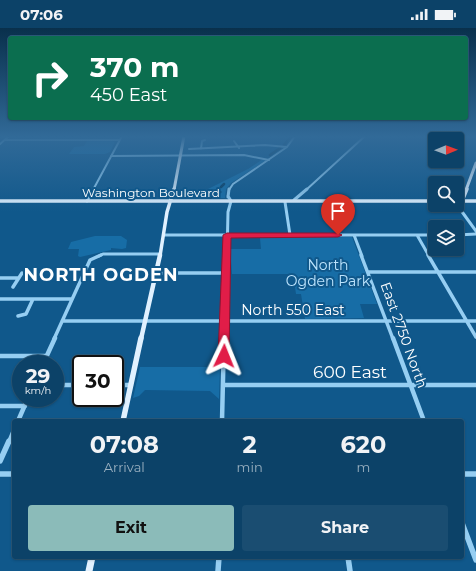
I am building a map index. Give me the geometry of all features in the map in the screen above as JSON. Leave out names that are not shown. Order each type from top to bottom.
[{"type":"main road","points":[[123,419],[164,235],[167,212],[180,161]]},
{"type":"main road","points":[[464,196],[476,163]]},
{"type":"main road","points":[[0,201],[87,201]]},
{"type":"main road","name":"Washington Boulevard","points":[[6,201],[271,201]]},
{"type":"main road","points":[[271,201],[305,201]]},
{"type":"main road","points":[[271,201],[428,201]]},
{"type":"main road","points":[[464,201],[476,201]]},
{"type":"main road","points":[[89,571],[92,559]]},
{"type":"street","points":[[87,201],[108,161]]},
{"type":"street","points":[[228,206],[224,201],[228,196],[230,186],[267,161]]},
{"type":"street","points":[[294,200],[337,161]]},
{"type":"street","points":[[222,419],[228,206],[231,201],[228,196]]},
{"type":"street","points":[[285,202],[290,235]]},
{"type":"street","points":[[462,212],[476,230]]},
{"type":"street","points":[[464,234],[476,234]]},
{"type":"street","points":[[164,235],[428,235]]},
{"type":"street","name":"East 2750 North","points":[[354,235],[423,419]]},
{"type":"street","points":[[417,235],[476,338]]},
{"type":"street","points":[[47,355],[86,265],[94,257],[103,254],[160,254]]},
{"type":"street","points":[[368,272],[476,272]]},
{"type":"street","points":[[14,287],[22,273]]},
{"type":"street","points":[[156,273],[226,273]]},
{"type":"street","points":[[0,278],[19,278]]},
{"type":"street","points":[[18,316],[26,314],[33,299]]},
{"type":"street","points":[[0,300],[72,299]]},
{"type":"street","name":"North 550 East","points":[[62,321],[476,321]]},
{"type":"street","points":[[0,356],[12,356]]},
{"type":"street","points":[[124,385],[131,385]]},
{"type":"street","name":"600 East","points":[[223,385],[476,385]]},
{"type":"street","points":[[0,406],[12,406]]},
{"type":"street","points":[[19,419],[25,407]]},
{"type":"street","points":[[0,461],[12,434]]},
{"type":"street","points":[[0,474],[12,474]]},
{"type":"street","points":[[464,474],[476,474]]},
{"type":"street","points":[[464,528],[476,560]]},
{"type":"street","points":[[218,571],[219,559]]},
{"type":"street","points":[[348,559],[350,571]]},
{"type":"green space","points":[[259,161],[265,161],[231,183],[226,189],[225,198],[208,198],[208,189],[248,169]]},
{"type":"green space","points":[[95,236],[121,236],[127,240],[126,248],[111,248],[111,250],[80,257],[78,256],[79,249],[68,249],[71,242]]},
{"type":"green space","name":"North Ogden Park","points":[[352,237],[377,304],[360,304],[364,318],[305,319],[301,294],[296,294],[293,274],[232,274],[230,249],[261,249],[260,238]]},
{"type":"green space","points":[[140,367],[220,367],[219,399],[210,391],[145,390],[139,396],[133,398]]},
{"type":"waterway","points":[[221,187],[224,184]]},
{"type":"waterway","points":[[209,198],[220,192]]},
{"type":"district","name":"NORTH OGDEN","points":[[101,275]]},
{"type":"route","points":[[224,356],[227,235],[338,235]]}]
